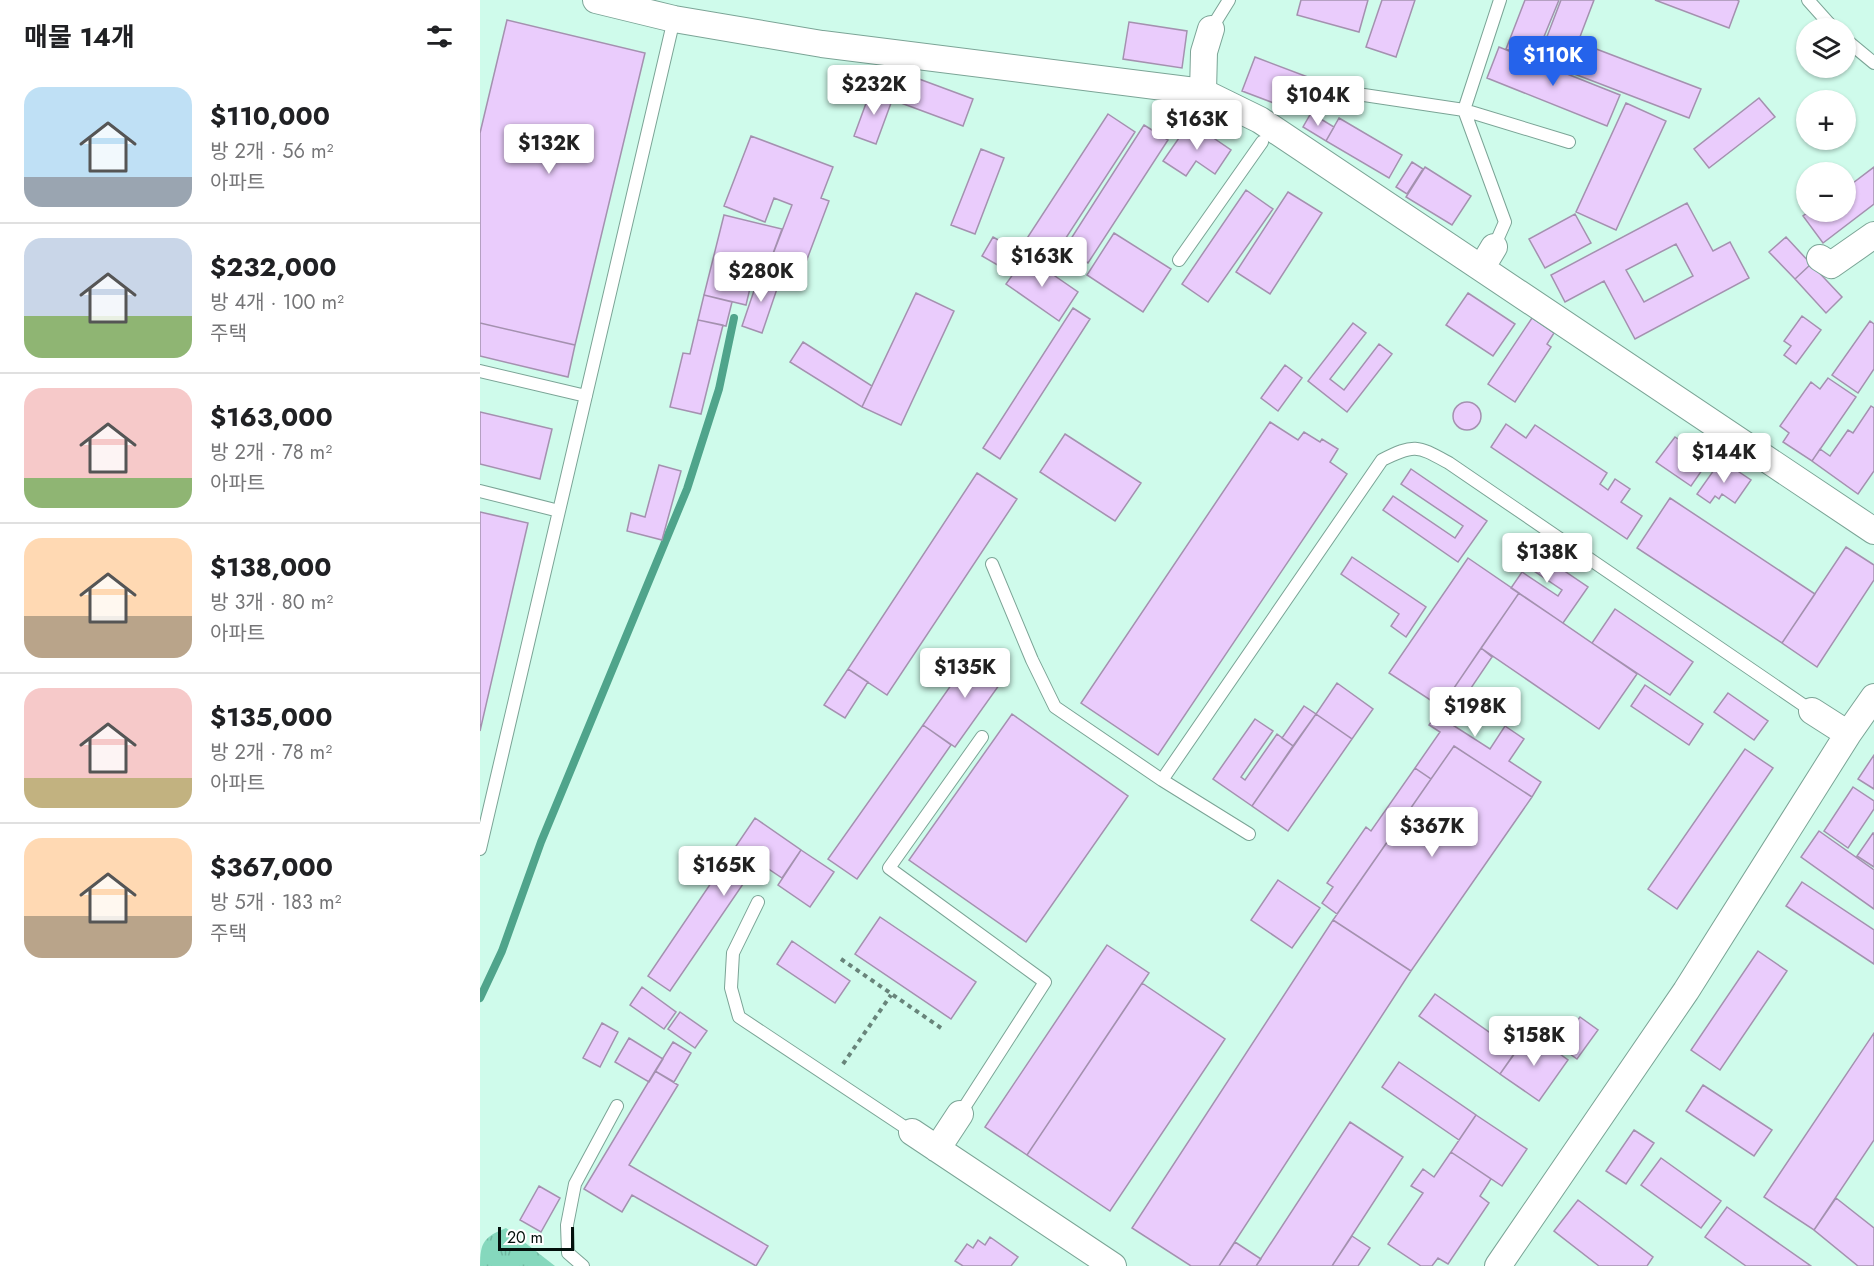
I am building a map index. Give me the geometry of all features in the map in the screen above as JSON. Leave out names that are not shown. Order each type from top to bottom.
[{"type":"street","points":[[596,0],[674,19],[822,44],[1203,92],[1260,120],[1268,135],[1488,257],[1874,531]]},
{"type":"street","points":[[1203,92],[1204,51],[1211,29]]},
{"type":"street","points":[[1820,258],[1831,265],[1874,235]]},
{"type":"street","points":[[1498,1266],[1686,990],[1848,734],[1874,698]]},
{"type":"street","points":[[1812,711],[1848,734]]},
{"type":"street","points":[[937,1149],[960,1114]]},
{"type":"street","points":[[912,1132],[1113,1266]]},
{"type":"lane","points":[[1211,29],[1229,0]]},
{"type":"lane","points":[[1488,257],[1505,222],[1464,110],[1500,0]]},
{"type":"lane","points":[[1808,0],[1824,18]]},
{"type":"lane","points":[[480,849],[674,19]]},
{"type":"lane","points":[[1856,48],[1874,63]]},
{"type":"lane","points":[[1344,92],[1464,110],[1569,142]]},
{"type":"lane","points":[[1179,260],[1268,135]]},
{"type":"lane","points":[[480,370],[586,396]]},
{"type":"lane","points":[[1162,780],[1382,460],[1402,450],[1422,448],[1449,462],[1812,711]]},
{"type":"lane","points":[[480,491],[559,511]]},
{"type":"lane","points":[[992,564],[1032,660],[1055,707],[1162,780],[1249,834]]},
{"type":"lane","points":[[960,1114],[1046,982],[890,868],[982,737]]},
{"type":"lane","points":[[758,902],[733,953],[731,988],[739,1017],[912,1132]]},
{"type":"lane","points":[[583,1266],[568,1253],[567,1225],[575,1184],[617,1106]]},
{"type":"path","points":[[841,959],[940,1028]]},
{"type":"path","points":[[833,1079],[891,995]]},
{"type":"green space","points":[[506,1228],[555,1266],[480,1266],[482,1246],[485,1241]]},
{"type":"building","points":[[1301,0],[1368,0],[1359,32],[1297,15]]},
{"type":"building","points":[[1382,0],[1415,0],[1396,57],[1366,47]]},
{"type":"building","points":[[1525,0],[1559,0],[1534,61],[1506,49]]},
{"type":"building","points":[[1561,0],[1594,0],[1578,42],[1701,89],[1689,118],[1538,60]]},
{"type":"building","points":[[1655,0],[1737,0],[1739,1],[1729,28]]},
{"type":"building","points":[[507,20],[645,53],[575,345],[480,323],[480,133]]},
{"type":"building","points":[[1129,22],[1187,31],[1182,68],[1123,59]]},
{"type":"building","points":[[1499,47],[1620,95],[1607,126],[1487,78]]},
{"type":"building","points":[[1255,57],[1313,79],[1300,113],[1242,91]]},
{"type":"building","points":[[911,76],[973,99],[963,126],[901,103]]},
{"type":"building","points":[[872,87],[894,95],[876,144],[854,136]]},
{"type":"building","points":[[1759,98],[1775,117],[1709,168],[1694,149]]},
{"type":"building","points":[[1626,103],[1666,121],[1616,230],[1576,212]]},
{"type":"building","points":[[1311,113],[1334,127],[1326,141],[1303,127]]},
{"type":"building","points":[[1108,114],[1135,132],[1047,267],[1020,249]]},
{"type":"building","points":[[1339,118],[1402,155],[1389,178],[1326,141]]},
{"type":"building","points":[[1190,122],[1231,150],[1215,174],[1196,161],[1186,176],[1163,161]]},
{"type":"building","points":[[1144,125],[1168,140],[1088,263],[1065,248]]},
{"type":"building","points":[[751,136],[833,167],[821,198],[829,201],[803,270],[799,268],[795,277],[768,267],[792,205],[774,198],[765,222],[724,206]]},
{"type":"building","points":[[981,149],[1004,158],[975,234],[951,225]]},
{"type":"building","points":[[1412,162],[1423,169],[1407,194],[1396,187]]},
{"type":"building","points":[[1425,167],[1471,196],[1452,225],[1406,197]]},
{"type":"building","points":[[1874,167],[1874,204],[1856,218],[1856,181]]},
{"type":"building","points":[[1246,190],[1273,209],[1208,302],[1182,284]]},
{"type":"building","points":[[1288,192],[1322,213],[1270,294],[1236,272]]},
{"type":"building","points":[[1687,203],[1713,251],[1730,242],[1749,278],[1635,339],[1604,281],[1565,302],[1551,275]],"holes":[[[1676,244],[1693,276],[1644,302],[1626,270]]]},
{"type":"building","points":[[1575,214],[1591,243],[1545,268],[1529,239]]},
{"type":"building","points":[[724,215],[782,229],[768,267],[756,263],[746,305],[704,295]]},
{"type":"building","points":[[1807,222],[1850,222],[1823,243]]},
{"type":"building","points":[[1114,233],[1171,269],[1143,312],[1087,275]]},
{"type":"building","points":[[993,237],[1026,256],[1013,274],[982,256]]},
{"type":"building","points":[[1786,237],[1811,264],[1795,279],[1769,252]]},
{"type":"building","points":[[1026,256],[1078,292],[1059,321],[1006,284]]},
{"type":"building","points":[[1811,264],[1842,297],[1826,313],[1795,279]]},
{"type":"building","points":[[760,273],[780,280],[762,333],[742,326]]},
{"type":"building","points":[[916,293],[954,311],[901,425],[862,407]]},
{"type":"building","points":[[1468,293],[1515,324],[1493,356],[1446,325]]},
{"type":"building","points":[[704,295],[732,302],[726,326],[698,320]]},
{"type":"building","points":[[1073,308],[1090,319],[1000,459],[983,448]]},
{"type":"building","points":[[1802,316],[1821,330],[1796,364],[1784,355],[1791,346],[1784,341]]},
{"type":"building","points":[[1532,318],[1554,333],[1547,344],[1551,347],[1515,402],[1488,384]]},
{"type":"building","points":[[698,320],[723,325],[701,414],[670,407],[683,353],[690,354]]},
{"type":"building","points":[[1870,321],[1874,324],[1874,369],[1858,393],[1832,375]]},
{"type":"building","points":[[480,323],[575,345],[568,377],[480,356]]},
{"type":"building","points":[[1353,323],[1366,333],[1330,379],[1344,390],[1379,344],[1392,354],[1347,412],[1308,381]]},
{"type":"building","points":[[803,342],[872,386],[862,407],[790,362]]},
{"type":"building","points":[[1285,365],[1302,378],[1278,411],[1261,398]]},
{"type":"building","points":[[1828,378],[1856,397],[1812,461],[1783,442],[1789,433],[1780,426],[1811,382],[1820,389]]},
{"type":"building","points":[[1467,402],[1477,406],[1481,416],[1477,426],[1467,430],[1457,426],[1453,416],[1457,406]]},
{"type":"building","points":[[1871,406],[1874,408],[1874,471],[1858,494],[1812,461],[1820,449],[1830,456],[1848,430],[1853,433]]},
{"type":"building","points":[[480,412],[552,429],[540,479],[480,464]]},
{"type":"building","points":[[1270,422],[1298,440],[1304,432],[1338,449],[1330,462],[1347,474],[1158,755],[1081,703]]},
{"type":"building","points":[[1506,424],[1526,438],[1535,425],[1607,473],[1600,484],[1608,490],[1615,479],[1630,489],[1621,502],[1642,516],[1627,539],[1491,447]]},
{"type":"building","points":[[1065,434],[1141,483],[1115,521],[1040,472]]},
{"type":"building","points":[[1675,437],[1699,453],[1704,446],[1714,453],[1691,486],[1656,462]]},
{"type":"building","points":[[1721,460],[1751,480],[1735,503],[1722,494],[1719,499],[1715,496],[1710,503],[1697,494]]},
{"type":"building","points":[[659,465],[681,471],[662,540],[627,531],[631,513],[645,517]]},
{"type":"building","points":[[1411,469],[1487,521],[1458,562],[1383,510],[1393,496],[1455,538],[1463,526],[1401,484]]},
{"type":"building","points":[[977,473],[1017,499],[887,695],[848,669]]},
{"type":"building","points":[[1670,498],[1815,594],[1782,643],[1637,548]]},
{"type":"building","points":[[480,512],[528,523],[480,731]]},
{"type":"building","points":[[1520,541],[1588,587],[1563,623],[1511,588],[1522,572],[1558,596],[1562,590],[1510,555]]},
{"type":"building","points":[[1846,547],[1874,565],[1874,580],[1817,667],[1782,643]]},
{"type":"building","points":[[1352,557],[1426,607],[1406,637],[1391,626],[1399,614],[1341,574]]},
{"type":"building","points":[[1468,558],[1519,593],[1441,707],[1389,673]]},
{"type":"building","points":[[1519,593],[1637,674],[1599,729],[1481,648]]},
{"type":"building","points":[[1615,609],[1693,662],[1670,695],[1592,643]]},
{"type":"building","points":[[1481,648],[1492,657],[1448,722],[1490,749],[1505,726],[1524,739],[1509,761],[1541,782],[1532,797],[1454,746],[1431,779],[1415,768],[1440,732],[1429,725]]},
{"type":"building","points":[[975,651],[1007,674],[955,747],[923,725]]},
{"type":"building","points":[[848,669],[868,682],[845,718],[824,705]]},
{"type":"building","points":[[1337,683],[1373,709],[1352,739],[1316,714]]},
{"type":"building","points":[[1645,685],[1703,724],[1689,745],[1631,706]]},
{"type":"building","points":[[1728,693],[1768,721],[1754,740],[1714,712]]},
{"type":"building","points":[[1304,706],[1316,714],[1293,746],[1282,738]]},
{"type":"building","points":[[1012,714],[1128,796],[1026,942],[909,860]]},
{"type":"building","points":[[1316,714],[1352,739],[1288,831],[1252,806]]},
{"type":"building","points":[[1255,719],[1273,731],[1241,777],[1245,780],[1277,734],[1293,746],[1252,806],[1213,779]]},
{"type":"building","points":[[923,725],[951,745],[857,879],[828,859]]},
{"type":"building","points":[[1454,746],[1532,797],[1411,971],[1333,920]]},
{"type":"building","points":[[1745,749],[1773,768],[1677,909],[1648,889]]},
{"type":"building","points":[[1874,755],[1874,789],[1858,779]]},
{"type":"building","points":[[1415,768],[1431,779],[1337,914],[1322,903],[1333,887],[1327,883],[1366,827],[1371,831]]},
{"type":"building","points":[[1853,787],[1874,801],[1874,809],[1848,848],[1824,831]]},
{"type":"building","points":[[755,818],[801,850],[782,878],[758,862],[670,991],[648,976]]},
{"type":"building","points":[[1819,831],[1874,870],[1874,909],[1801,857]]},
{"type":"building","points":[[1874,833],[1874,867],[1857,856]]},
{"type":"building","points":[[801,850],[834,872],[810,907],[778,885]]},
{"type":"building","points":[[1278,880],[1320,908],[1292,948],[1251,920]]},
{"type":"building","points":[[1802,882],[1874,930],[1874,964],[1786,906]]},
{"type":"building","points":[[880,917],[976,982],[951,1019],[855,954]]},
{"type":"building","points":[[1333,920],[1411,971],[1219,1266],[1191,1266],[1132,1228]]},
{"type":"building","points":[[792,941],[850,981],[835,1003],[777,964]]},
{"type":"building","points":[[1107,945],[1149,973],[1027,1155],[985,1127]]},
{"type":"building","points":[[1758,951],[1787,971],[1720,1070],[1691,1050]]},
{"type":"building","points":[[1142,983],[1225,1039],[1110,1211],[1027,1155]]},
{"type":"building","points":[[642,987],[676,1012],[664,1029],[630,1005]]},
{"type":"building","points":[[1435,994],[1516,1051],[1500,1074],[1419,1016]]},
{"type":"building","points":[[680,1012],[707,1031],[695,1048],[668,1029]]},
{"type":"building","points":[[1580,1017],[1598,1030],[1577,1059],[1559,1046]]},
{"type":"building","points":[[602,1023],[618,1032],[600,1067],[583,1058]]},
{"type":"building","points":[[1530,1032],[1568,1060],[1539,1101],[1500,1074]]},
{"type":"building","points":[[1874,1033],[1874,1140],[1814,1230],[1764,1197]]},
{"type":"building","points":[[629,1038],[663,1059],[649,1082],[615,1062]]},
{"type":"building","points":[[673,1042],[691,1053],[674,1082],[655,1071]]},
{"type":"building","points":[[1399,1062],[1476,1115],[1459,1140],[1382,1087]]},
{"type":"building","points":[[655,1071],[678,1085],[629,1165],[768,1246],[756,1266],[632,1195],[622,1212],[584,1189]]},
{"type":"building","points":[[1703,1085],[1772,1130],[1754,1156],[1686,1111]]},
{"type":"building","points":[[1476,1115],[1527,1149],[1502,1186],[1451,1152]]},
{"type":"building","points":[[1350,1122],[1403,1157],[1332,1266],[1256,1266]]},
{"type":"building","points":[[1634,1130],[1654,1143],[1626,1184],[1606,1171]]},
{"type":"building","points":[[1451,1152],[1491,1179],[1480,1196],[1489,1203],[1448,1264],[1438,1258],[1432,1266],[1421,1266],[1388,1244],[1423,1193],[1411,1186],[1423,1169],[1434,1177]]},
{"type":"building","points":[[1661,1158],[1721,1201],[1701,1228],[1641,1185]]},
{"type":"building","points":[[539,1186],[560,1198],[541,1232],[520,1220]]},
{"type":"building","points":[[1836,1198],[1874,1228],[1874,1266],[1858,1266],[1814,1230]]},
{"type":"building","points":[[1578,1200],[1653,1257],[1647,1266],[1599,1266],[1554,1231]]},
{"type":"building","points":[[1727,1207],[1811,1266],[1746,1266],[1705,1237]]},
{"type":"building","points":[[1352,1236],[1370,1248],[1358,1266],[1332,1266]]},
{"type":"building","points":[[990,1237],[1018,1257],[1011,1266],[963,1266],[955,1261],[967,1244],[973,1248],[978,1240],[985,1245]]},
{"type":"building","points":[[1235,1242],[1261,1259],[1256,1266],[1219,1266]]},
{"type":"waterway","points":[[480,998],[502,951],[541,842],[687,489],[719,389],[734,318]]}]
